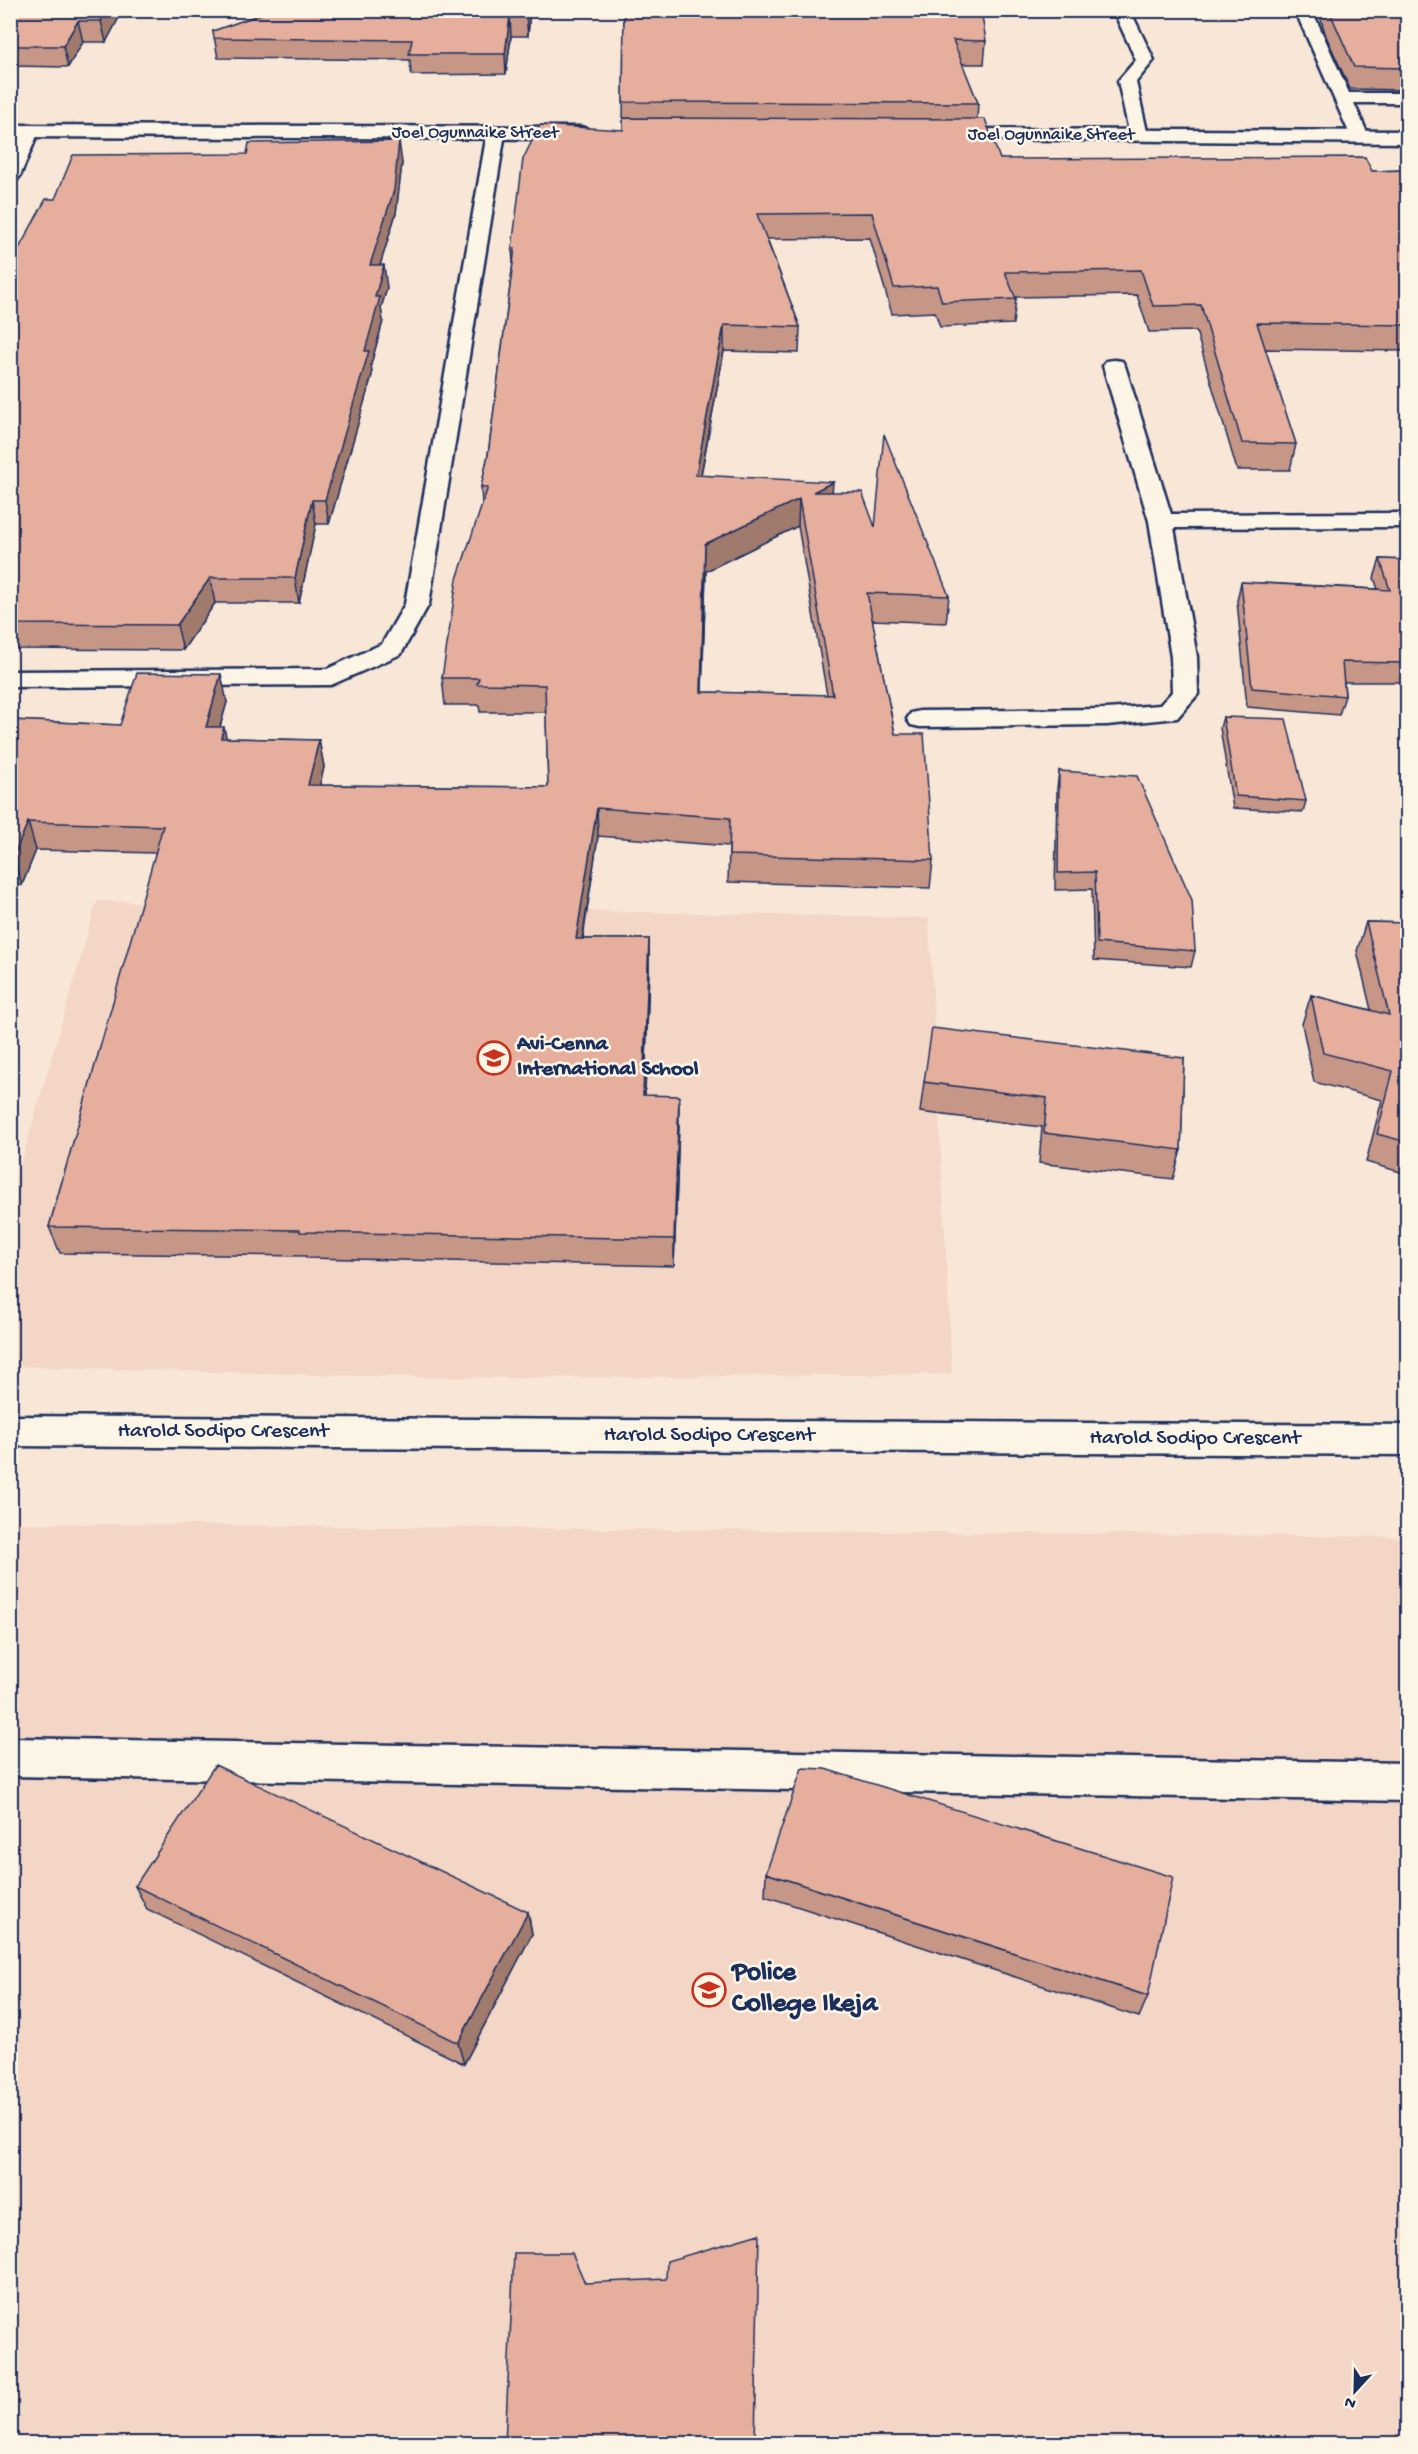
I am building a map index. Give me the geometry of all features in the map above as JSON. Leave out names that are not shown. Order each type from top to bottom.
[{"type":"street","points":[[1121,10],[1145,60],[1127,81],[1139,135]]},
{"type":"street","points":[[1303,10],[1360,136]]},
{"type":"street","points":[[1343,98],[1407,98]]},
{"type":"street","name":"Joel Ogunnaike Street","points":[[10,131],[604,133]]},
{"type":"street","points":[[10,176],[30,131]]},
{"type":"street","points":[[10,679],[331,677],[392,649],[417,604],[496,133]]},
{"type":"street","name":"Joel Ogunnaike Street","points":[[925,135],[1407,137]]},
{"type":"street","points":[[920,719],[1107,717],[1168,712],[1185,694],[1184,657],[1161,521],[1114,366]]},
{"type":"street","points":[[1161,521],[1407,520]]},
{"type":"street","name":"Harold Sodipo Crescent","points":[[10,1431],[1407,1440]]},
{"type":"street","points":[[10,1757],[1407,1782]]},
{"type":"shaded area","name":"Avi-Cenna International School","points":[[97,901],[929,918],[952,1374],[510,1378],[11,1366],[11,1197]]},
{"type":"shaded area","name":"Police College Ikeja","points":[[10,1523],[1407,1537],[1407,2443],[11,2443]]},
{"type":"building","points":[[10,10],[107,10],[101,21],[78,21],[63,46],[10,46]]},
{"type":"building","points":[[273,10],[527,10],[526,16],[510,16],[505,54],[409,54],[412,40],[214,38],[213,31]]},
{"type":"building","points":[[624,10],[981,10],[986,41],[953,40],[978,103],[623,102]]},
{"type":"building","points":[[1329,10],[1407,10],[1407,68],[1354,67]]},
{"type":"building","points":[[623,118],[985,119],[1000,159],[1365,157],[1372,171],[1407,170],[1407,325],[1257,323],[1296,444],[1242,443],[1201,305],[1153,306],[1141,270],[1005,272],[1016,299],[942,302],[937,286],[894,288],[872,213],[757,214],[800,327],[724,325],[696,475],[833,482],[813,492],[862,492],[875,527],[884,434],[949,596],[867,593],[895,734],[924,734],[933,860],[729,855],[730,818],[597,808],[576,939],[649,939],[643,1095],[679,1096],[674,1239],[300,1232],[300,1230],[49,1227],[163,826],[28,822],[13,857],[10,857],[10,720],[120,725],[137,673],[221,674],[206,727],[224,727],[221,738],[319,740],[308,785],[548,787],[545,685],[477,684],[479,678],[442,678],[457,579],[488,487],[481,487],[488,455],[515,248],[512,248],[523,159],[540,125],[623,130]],"holes":[[[799,499],[833,695],[701,692],[705,544]]]},
{"type":"building","points":[[399,141],[394,190],[370,265],[384,265],[375,297],[380,297],[365,351],[369,351],[325,500],[312,500],[295,578],[210,578],[177,625],[10,624],[10,265],[46,199],[55,199],[73,155],[247,154],[249,143]]},
{"type":"building","points":[[1380,559],[1407,560],[1407,663],[1342,662],[1345,696],[1252,688],[1241,582],[1390,590]]},
{"type":"building","points":[[1223,717],[1286,719],[1306,801],[1236,796]]},
{"type":"building","points":[[1059,771],[1137,776],[1192,900],[1195,951],[1097,943],[1095,872],[1058,873]]},
{"type":"building","points":[[1366,922],[1407,923],[1407,1142],[1377,1134],[1393,1071],[1323,1053],[1311,995],[1389,1015]]},
{"type":"building","points":[[932,1028],[1184,1058],[1181,1150],[1044,1133],[1047,1098],[924,1082]]},
{"type":"building","points":[[215,1765],[528,1912],[458,2043],[135,1886]]},
{"type":"building","points":[[802,1768],[825,1769],[1173,1877],[1148,1996],[766,1873]]},
{"type":"building","points":[[759,2234],[755,2444],[505,2444],[514,2253],[572,2253],[585,2283],[666,2279],[667,2261]]},
{"type":"place","name":"Avi-Cenna International School","points":[[494,1058]]},
{"type":"place","name":"Police College Ikeja","points":[[709,1990]]}]
